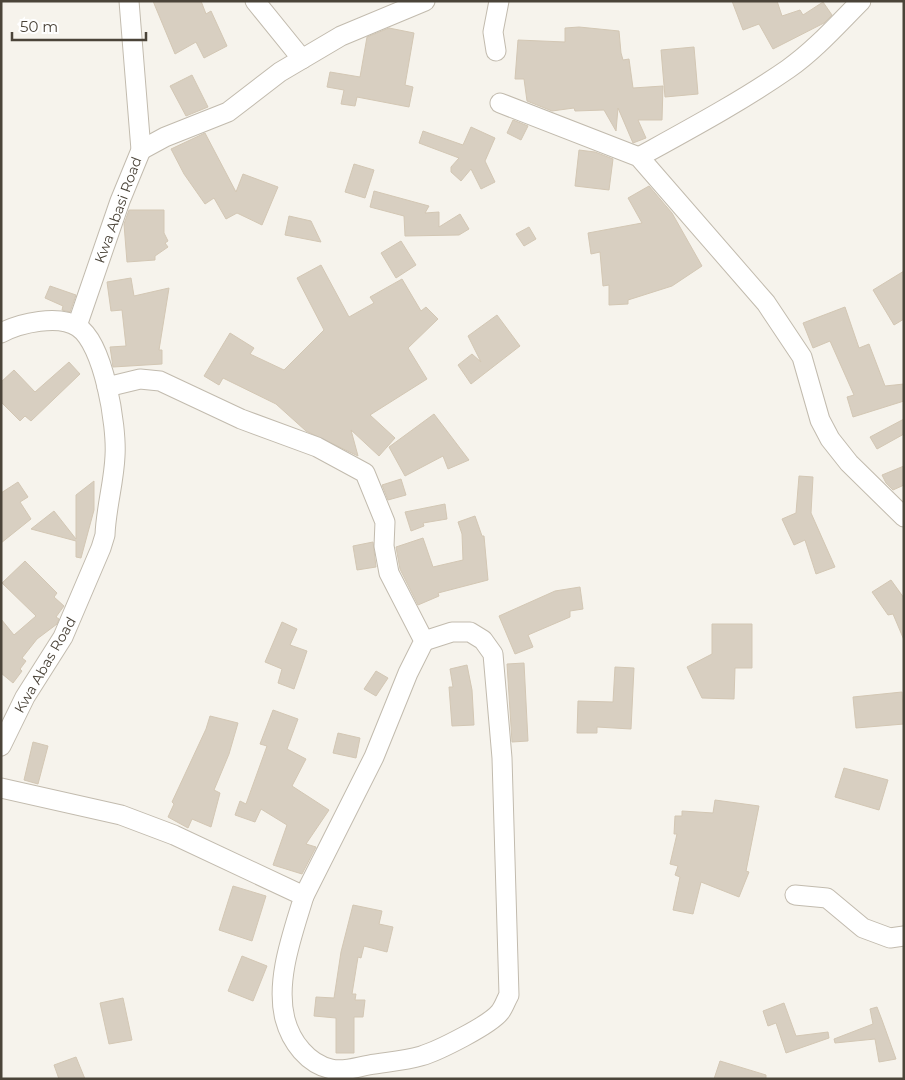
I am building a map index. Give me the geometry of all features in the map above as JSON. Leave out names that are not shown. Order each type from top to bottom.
[{"type":"street","name":"Kwa Abasi Road","points":[[77,326],[120,201],[141,150],[129,1]]},
{"type":"street","points":[[255,1],[302,60]]},
{"type":"street","points":[[141,150],[165,137],[228,112],[280,72],[349,33],[425,1]]},
{"type":"street","points":[[496,51],[493,32],[498,1]]},
{"type":"street","points":[[639,157],[676,137],[788,69],[820,43],[861,1]]},
{"type":"street","points":[[500,103],[639,157],[766,302],[802,357],[820,420],[830,439],[849,463],[904,517]]},
{"type":"street","points":[[1,333],[24,323],[40,321],[66,322],[77,326]]},
{"type":"street","name":"Kwa Abas Road","points":[[1,746],[25,697],[49,661],[75,613],[105,535],[115,454],[112,413],[107,388],[93,346],[77,326]]},
{"type":"street","points":[[107,388],[140,379],[160,381],[241,419],[317,447],[365,473],[384,522],[384,546],[389,573],[424,641]]},
{"type":"street","points":[[452,632],[470,632],[483,640],[493,654],[502,758],[509,995],[500,1013],[446,1046],[421,1056],[368,1072],[333,1070],[319,1065],[301,1050],[285,1019],[284,981],[290,946],[304,896],[374,757],[408,673],[424,641],[452,632]]},
{"type":"street","points":[[1,788],[121,815],[174,835],[304,896]]},
{"type":"street","points":[[795,895],[827,898],[863,928],[890,938],[904,936]]},
{"type":"building","points":[[153,1],[201,1],[206,14],[211,11],[227,46],[204,58],[196,42],[175,54]]},
{"type":"building","points":[[732,1],[777,1],[782,16],[800,10],[803,15],[823,2],[832,15],[824,23],[773,49],[759,24],[743,30]]},
{"type":"building","points":[[579,27],[619,31],[621,53],[623,60],[629,59],[633,88],[663,86],[662,120],[638,120],[646,138],[633,143],[618,108],[616,131],[604,110],[575,111],[574,108],[552,111],[527,101],[524,79],[515,79],[518,40],[565,42],[565,28]]},
{"type":"building","points":[[389,28],[414,33],[405,85],[413,87],[409,107],[357,97],[355,106],[341,104],[344,90],[327,87],[330,72],[360,77],[367,37]]},
{"type":"building","points":[[694,47],[698,94],[665,97],[661,50]]},
{"type":"building","points":[[192,75],[208,107],[186,116],[170,86]]},
{"type":"building","points":[[513,120],[528,126],[521,140],[507,133]]},
{"type":"building","points":[[471,127],[495,138],[485,161],[495,182],[481,189],[471,169],[461,181],[451,172],[451,167],[459,158],[419,143],[423,131],[463,145]]},
{"type":"building","points":[[205,133],[236,192],[243,174],[278,187],[262,225],[237,213],[226,219],[214,198],[205,204],[184,174],[171,149]]},
{"type":"building","points":[[579,150],[595,152],[613,159],[609,190],[575,186]]},
{"type":"building","points":[[354,164],[374,170],[365,198],[345,192]]},
{"type":"building","points":[[649,186],[672,213],[702,266],[672,286],[628,300],[628,304],[609,305],[609,285],[603,286],[600,252],[591,254],[588,233],[642,223],[628,198]]},
{"type":"building","points":[[374,191],[429,206],[425,213],[439,212],[439,227],[460,214],[469,229],[459,235],[405,236],[404,216],[370,207]]},
{"type":"building","points":[[129,210],[164,210],[164,233],[168,241],[165,243],[168,247],[155,256],[155,260],[127,262],[124,224]]},
{"type":"building","points":[[289,216],[311,221],[321,242],[285,235]]},
{"type":"building","points":[[529,227],[536,239],[524,246],[516,234]]},
{"type":"building","points":[[401,241],[416,265],[396,278],[381,253]]},
{"type":"building","points":[[321,265],[349,317],[374,303],[370,297],[402,279],[421,311],[426,307],[438,319],[408,348],[427,379],[370,415],[395,438],[379,456],[351,430],[358,456],[306,431],[276,404],[223,378],[219,385],[204,376],[230,333],[254,348],[250,354],[284,370],[324,330],[297,278]]},
{"type":"building","points":[[904,271],[904,319],[894,325],[873,290]]},
{"type":"building","points":[[131,278],[134,296],[169,288],[159,350],[162,350],[162,364],[113,367],[110,347],[126,346],[122,310],[111,311],[107,282]]},
{"type":"building","points":[[50,286],[76,295],[70,312],[62,310],[63,306],[45,298]]},
{"type":"building","points":[[845,307],[859,348],[869,344],[885,386],[904,384],[904,401],[853,417],[847,397],[854,395],[830,341],[813,348],[803,323]]},
{"type":"building","points":[[497,315],[520,346],[471,384],[458,365],[472,354],[481,362],[468,336]]},
{"type":"building","points":[[69,362],[80,374],[31,421],[25,416],[20,421],[1,402],[1,382],[14,370],[35,392]]},
{"type":"building","points":[[434,414],[469,460],[448,469],[443,456],[405,476],[389,447]]},
{"type":"building","points":[[904,419],[904,434],[877,449],[870,437]]},
{"type":"building","points":[[904,466],[904,485],[893,490],[886,483],[882,475]]},
{"type":"building","points":[[799,476],[813,477],[811,513],[835,567],[816,574],[805,540],[794,545],[782,519],[796,513]]},
{"type":"building","points":[[401,479],[406,495],[388,500],[382,485]]},
{"type":"building","points":[[94,481],[94,510],[81,558],[76,557],[76,541],[31,529],[54,511],[76,539],[76,495]]},
{"type":"building","points":[[18,482],[28,497],[20,502],[31,519],[1,543],[1,493]]},
{"type":"building","points":[[445,504],[447,519],[423,523],[424,526],[411,531],[405,512]]},
{"type":"building","points":[[475,516],[482,536],[484,536],[488,580],[438,593],[439,596],[418,605],[400,569],[396,547],[423,538],[433,567],[463,560],[462,534],[458,522]]},
{"type":"building","points":[[373,542],[376,567],[357,570],[353,546]]},
{"type":"building","points":[[25,561],[57,593],[54,597],[64,606],[56,617],[59,619],[57,624],[37,639],[22,658],[26,661],[20,669],[22,671],[13,683],[1,673],[1,619],[14,635],[36,616],[2,583]]},
{"type":"building","points":[[891,580],[904,598],[904,640],[893,614],[888,615],[872,592]]},
{"type":"building","points":[[580,587],[583,609],[570,611],[570,617],[528,635],[533,647],[515,654],[499,616],[555,591]]},
{"type":"building","points":[[282,622],[297,629],[290,645],[307,651],[294,689],[278,683],[282,669],[265,662]]},
{"type":"building","points":[[712,624],[752,624],[752,668],[735,668],[734,699],[702,698],[687,667],[712,654]]},
{"type":"building","points":[[524,663],[528,741],[512,742],[507,664]]},
{"type":"building","points":[[467,665],[472,690],[474,725],[452,726],[449,687],[453,687],[450,669]]},
{"type":"building","points":[[615,667],[634,668],[631,729],[597,727],[597,733],[577,733],[578,701],[613,702]]},
{"type":"building","points":[[376,671],[388,678],[376,696],[364,689]]},
{"type":"building","points":[[902,692],[904,724],[856,728],[853,697]]},
{"type":"building","points":[[273,710],[298,719],[287,749],[306,759],[292,786],[329,810],[306,844],[316,847],[302,874],[273,865],[287,825],[261,809],[255,822],[235,815],[240,801],[246,804],[267,746],[260,744]]},
{"type":"building","points":[[210,716],[238,723],[229,754],[214,790],[220,793],[211,827],[192,819],[188,828],[168,817],[174,804],[172,802],[206,729]]},
{"type":"building","points":[[338,733],[360,738],[356,758],[333,753]]},
{"type":"building","points":[[33,742],[48,746],[38,784],[24,780]]},
{"type":"building","points":[[844,768],[888,780],[879,810],[835,797]]},
{"type":"building","points":[[715,800],[759,806],[746,871],[749,872],[739,897],[701,882],[693,914],[673,910],[680,877],[675,875],[678,866],[670,864],[677,834],[674,834],[675,816],[682,816],[682,811],[713,813]]},
{"type":"building","points":[[233,886],[266,896],[252,941],[219,930]]},
{"type":"building","points":[[353,905],[382,911],[379,924],[393,927],[387,952],[364,946],[361,958],[358,957],[352,994],[356,994],[355,1000],[365,1000],[363,1017],[354,1017],[354,1053],[336,1053],[336,1018],[314,1016],[316,997],[334,998],[341,952]]},
{"type":"building","points":[[242,956],[267,966],[253,1001],[228,991]]},
{"type":"building","points":[[123,998],[132,1040],[109,1044],[100,1003]]},
{"type":"building","points":[[784,1003],[796,1036],[828,1032],[829,1038],[786,1053],[776,1023],[768,1026],[763,1011]]},
{"type":"building","points":[[877,1007],[896,1059],[879,1062],[875,1039],[835,1043],[834,1039],[873,1024],[870,1009]]},
{"type":"building","points":[[76,1057],[85,1079],[59,1079],[54,1065]]},
{"type":"building","points":[[720,1061],[766,1075],[766,1079],[714,1079]]}]
